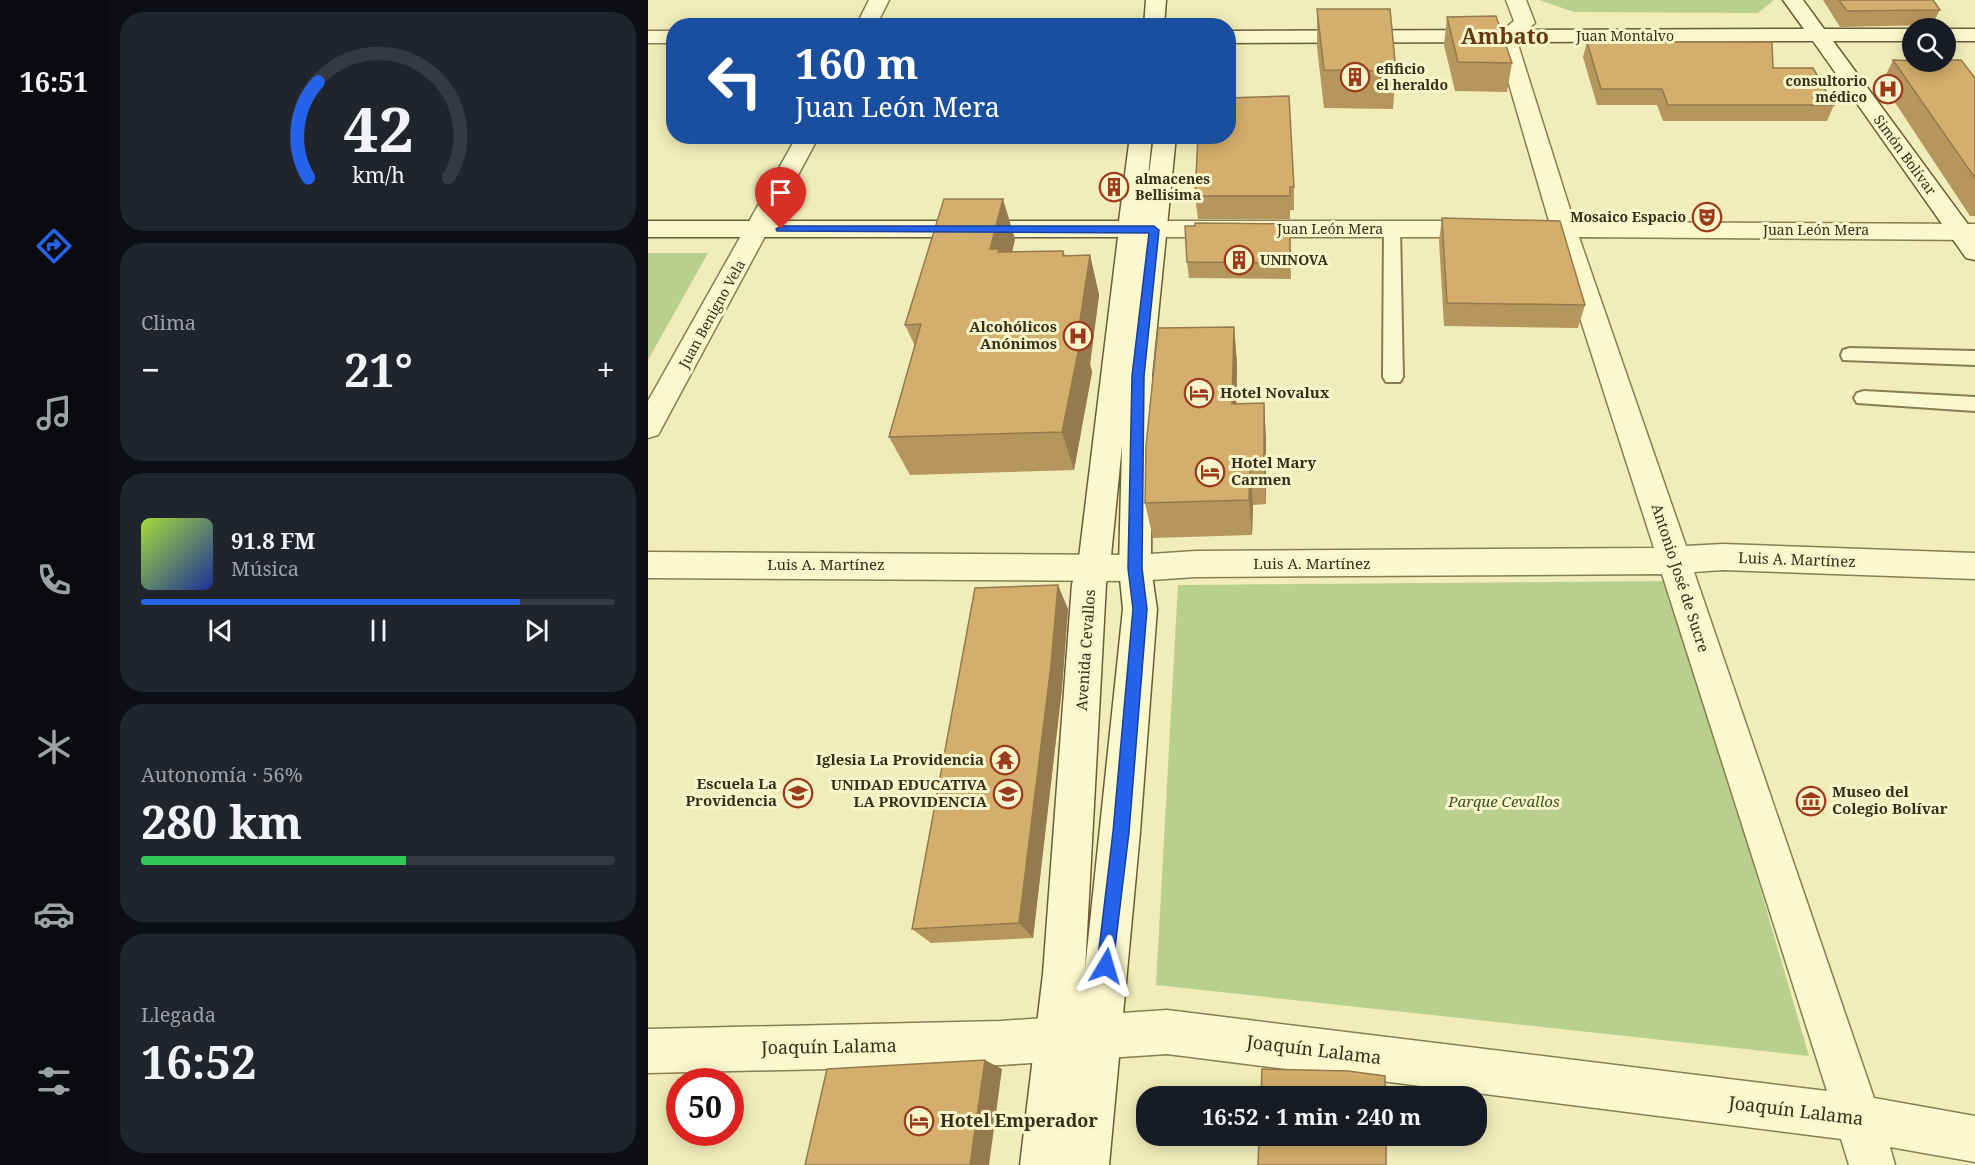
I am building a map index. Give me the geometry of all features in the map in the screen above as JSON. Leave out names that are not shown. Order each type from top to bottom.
[{"type":"street","points":[[870,18],[879,0]]},
{"type":"street","points":[[1155,18],[1156,0]]},
{"type":"street","points":[[1505,36],[1525,23],[1516,0]]},
{"type":"street","name":"Simón Bolívar","points":[[1793,0],[1967,231],[1975,252]]},
{"type":"street","name":"Juan Montalvo","points":[[1236,37],[1902,35]]},
{"type":"street","points":[[1956,35],[1975,35]]},
{"type":"street","name":"Antonio José de Sucre","points":[[1505,36],[1564,229],[1872,1165]]},
{"type":"street","points":[[648,37],[666,37]]},
{"type":"street","name":"Juan Benigno Vela","points":[[648,427],[804,144]]},
{"type":"street","name":"Avenida Cevallos","points":[[1043,1165],[1079,1038],[1121,832],[1140,609],[1135,568],[1143,229],[1142,144]]},
{"type":"street","name":"Avenida Cevallos","points":[[1086,1165],[1079,1038],[1089,584],[1094,566],[1143,229],[1163,144]]},
{"type":"street","points":[[648,237],[685,229]]},
{"type":"street","name":"Juan León Mera","points":[[648,230],[1967,231]]},
{"type":"street","name":"Luis A. Martínez","points":[[648,565],[1135,568],[1196,564],[1675,561],[1723,557],[1975,566]]},
{"type":"street","name":"Joaquín Lalama","points":[[648,1051],[1079,1038],[1167,1032],[1858,1118],[1975,1139]]},
{"type":"lane","points":[[1392,229],[1393,377]]},
{"type":"lane","points":[[1850,355],[1975,358]]},
{"type":"lane","points":[[1864,398],[1975,404]]},
{"type":"green space","points":[[1539,0],[1774,0],[1758,13],[1574,12]]},
{"type":"green space","points":[[648,253],[708,253],[648,360]]},
{"type":"green space","name":"Parque Cevallos","points":[[1671,581],[1809,1056],[1156,985],[1178,585]]},
{"type":"building","points":[[1839,0],[1933,0],[1940,10],[1847,11]]},
{"type":"building","points":[[1317,9],[1390,9],[1396,71],[1324,70]]},
{"type":"building","points":[[1496,16],[1512,63],[1458,62],[1447,17]]},
{"type":"building","points":[[1587,42],[1772,42],[1773,68],[1813,68],[1834,105],[1668,105],[1662,89],[1601,89]]},
{"type":"building","points":[[1893,60],[1902,60],[1902,72],[1956,72],[1956,60],[1961,60],[1975,78],[1975,178]]},
{"type":"building","points":[[1289,96],[1294,187],[1290,187],[1290,196],[1195,196],[1198,144],[1236,144],[1236,98]]},
{"type":"building","points":[[944,199],[1003,199],[990,249],[999,249],[998,252],[1063,251],[1063,256],[1090,255],[1078,333],[1082,333],[1062,432],[889,437],[921,324],[905,325]]},
{"type":"building","points":[[1442,218],[1560,221],[1585,305],[1447,303]]},
{"type":"building","points":[[1195,223],[1290,224],[1290,263],[1187,262],[1185,226],[1195,226]]},
{"type":"building","points":[[1234,327],[1232,404],[1264,403],[1264,469],[1250,469],[1249,500],[1145,503],[1146,446],[1158,328]]},
{"type":"building","points":[[1058,585],[1051,665],[1019,923],[912,929],[975,588]]},
{"type":"building","name":"Hotel Emperador","points":[[985,1060],[970,1165],[805,1165],[827,1069]]},
{"type":"building","points":[[1262,1069],[1348,1071],[1385,1076],[1385,1086],[1261,1086]]},
{"type":"building","points":[[1259,1146],[1386,1146],[1386,1165],[1258,1165]]},
{"type":"place","name":"efificio el heraldo","points":[[1355,77]]},
{"type":"place","name":"consultorio médico","points":[[1888,89]]},
{"type":"place","name":"almacenes Bellisima","points":[[1114,187]]},
{"type":"place","name":"Mosaico Espacio","points":[[1707,217]]},
{"type":"place","name":"UNINOVA","points":[[1239,260]]},
{"type":"place","name":"Alcohólicos Anónimos","points":[[1078,336]]},
{"type":"place","name":"Hotel Novalux","points":[[1199,393]]},
{"type":"place","name":"Hotel Mary Carmen","points":[[1210,472]]},
{"type":"place","name":"Iglesia La Providencia","points":[[1005,760]]},
{"type":"place","name":"Escuela La Providencia","points":[[798,793]]},
{"type":"place","name":"UNIDAD EDUCATIVA LA PROVIDENCIA","points":[[1008,794]]},
{"type":"place","name":"Museo del Colegio Bolívar","points":[[1811,801]]},
{"type":"place","name":"Hotel Emperador","points":[[919,1121]]},
{"type":"district","name":"Ambato","points":[[1505,36]]},
{"type":"route","points":[[781,229],[1154,230],[1138,376],[1135,568],[1140,609],[1121,832],[1106,966]]}]
